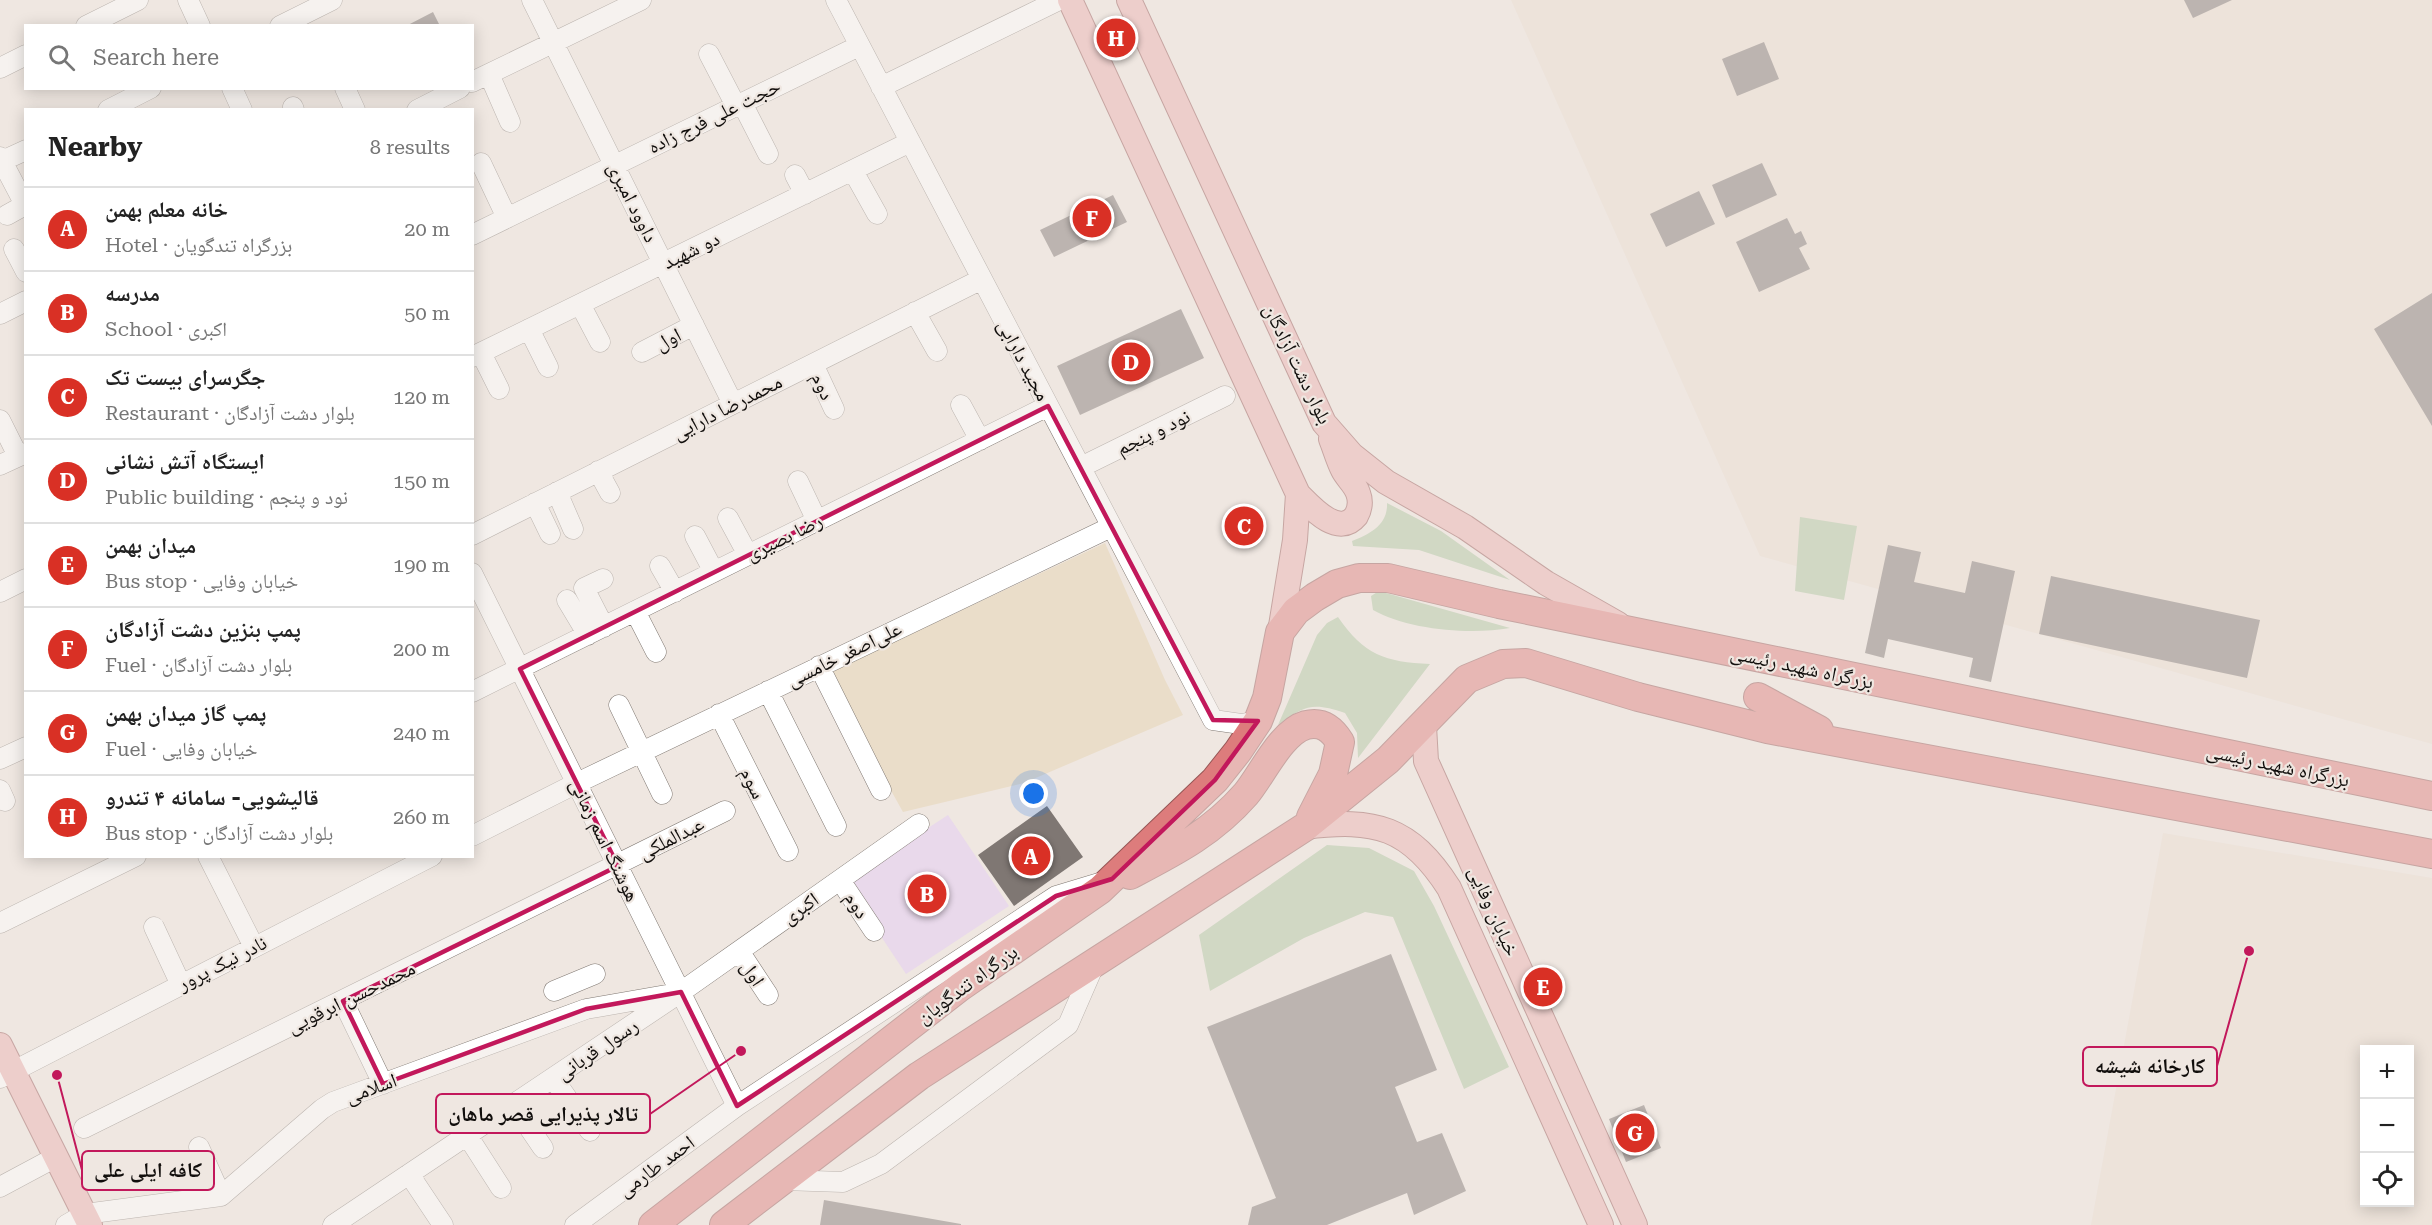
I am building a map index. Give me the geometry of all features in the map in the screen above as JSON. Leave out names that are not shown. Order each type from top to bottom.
[{"type":"highway","name":"بزرگراه شهید رئیسی","points":[[1258,721],[1267,698],[1280,632],[1296,611],[1337,584],[1359,578],[1388,578],[1631,631],[2432,796]]},
{"type":"highway","points":[[724,1225],[919,1076],[1305,827],[1364,781],[1424,726],[1467,679],[1503,664],[1526,663],[1638,697],[1767,729],[2432,854]]},
{"type":"highway","points":[[1758,698],[1842,743]]},
{"type":"highway","name":"بزرگراه تندگویان","points":[[653,1225],[960,987],[1106,885],[1215,780],[1258,721]]},
{"type":"highway","points":[[1106,885],[1195,841],[1247,793],[1290,735],[1304,726],[1315,724],[1327,727],[1340,742],[1333,774],[1321,802],[1305,827]]},
{"type":"main road","points":[[1070,0],[1298,494],[1313,509],[1334,523],[1347,522],[1360,508],[1359,494],[1343,472],[1324,423]]},
{"type":"main road","name":"بلوار دشت آزادگان","points":[[1129,0],[1324,423],[1352,455],[1386,482],[1465,527],[1546,583],[1631,631]]},
{"type":"main road","points":[[1280,632],[1295,540],[1298,494]]},
{"type":"main road","name":"خیابان وفایی","points":[[1424,726],[1426,761],[1635,1225]]},
{"type":"main road","name":"خیابان وفایی","points":[[1305,827],[1340,823],[1372,825],[1410,841],[1437,869],[1449,888],[1601,1225]]},
{"type":"main road","points":[[0,1045],[6,1074],[56,1157],[80,1222]]},
{"type":"street","points":[[90,24],[138,0]]},
{"type":"street","points":[[188,0],[199,24]]},
{"type":"street","points":[[284,24],[332,0]]},
{"type":"street","name":"داوود امیری","points":[[532,0],[733,404]]},
{"type":"street","points":[[510,122],[481,78],[641,0]]},
{"type":"street","name":"مجید دارابی","points":[[836,0],[1213,720],[1241,724],[1258,721]]},
{"type":"street","points":[[881,87],[1059,0]]},
{"type":"street","name":"حجت علی فرج زاده","points":[[474,234],[860,46]]},
{"type":"street","points":[[709,54],[768,154]]},
{"type":"street","points":[[0,68],[24,56]]},
{"type":"street","points":[[112,108],[147,90]]},
{"type":"street","points":[[232,90],[241,108]]},
{"type":"street","points":[[346,90],[354,108]]},
{"type":"street","points":[[423,108],[452,98]]},
{"type":"street","name":"دو شهید","points":[[477,355],[910,142]]},
{"type":"street","points":[[24,151],[1,160],[24,203]]},
{"type":"street","points":[[480,163],[507,218]]},
{"type":"street","points":[[853,171],[877,214]]},
{"type":"street","points":[[795,175],[805,194]]},
{"type":"street","points":[[7,215],[24,206]]},
{"type":"street","points":[[14,249],[24,268]]},
{"type":"street","name":"محمدرضا دارایی","points":[[474,534],[982,279]]},
{"type":"street","points":[[0,314],[24,302]]},
{"type":"street","points":[[580,304],[600,342]]},
{"type":"street","points":[[915,312],[937,351]]},
{"type":"street","name":"اول","points":[[642,352],[694,326]]},
{"type":"street","points":[[530,329],[548,367]]},
{"type":"street","points":[[477,355],[500,389]]},
{"type":"street","name":"دوم","points":[[813,364],[834,409]]},
{"type":"street","name":"نود و پنجم","points":[[1081,467],[1225,396]]},
{"type":"street","points":[[961,405],[980,440]]},
{"type":"street","name":"رضا بصیری","points":[[474,691],[1048,406]]},
{"type":"street","points":[[0,420],[22,455],[0,465]]},
{"type":"street","points":[[598,471],[610,493]]},
{"type":"street","points":[[798,481],[818,521]]},
{"type":"street","points":[[557,492],[573,529]]},
{"type":"street","points":[[535,503],[550,534]]},
{"type":"street","points":[[728,518],[748,555]]},
{"type":"street","name":"علی‌اصغر خامسی","points":[[577,783],[1111,526]]},
{"type":"street","points":[[695,536],[714,572]]},
{"type":"street","points":[[660,566],[675,592]]},
{"type":"street","name":"هوشنگ اسم زمانی","points":[[474,577],[737,1106]]},
{"type":"street","points":[[596,631],[584,588],[603,579]]},
{"type":"street","points":[[0,591],[24,584]]},
{"type":"street","points":[[567,600],[596,631]]},
{"type":"street","points":[[635,611],[656,652]]},
{"type":"street","points":[[819,666],[881,789]]},
{"type":"street","points":[[768,691],[836,826]]},
{"type":"street","points":[[619,705],[662,794]]},
{"type":"street","name":"سوم","points":[[719,714],[788,851]]},
{"type":"street","points":[[0,759],[24,748]]},
{"type":"street","points":[[474,835],[577,783]]},
{"type":"street","name":"عبدالملکی","points":[[618,866],[725,811]]},
{"type":"street","name":"اکبری","points":[[681,992],[919,824]]},
{"type":"street","points":[[0,923],[132,858]]},
{"type":"street","points":[[209,858],[254,947]]},
{"type":"street","name":"نادر نیک پرور","points":[[6,1074],[428,858]]},
{"type":"street","name":"محمدحسن ابرقویی","points":[[84,1128],[618,866]]},
{"type":"street","name":"دوم","points":[[840,880],[874,931]]},
{"type":"street","name":"احمد طارمی","points":[[575,1225],[737,1106],[1056,896],[1106,885]]},
{"type":"street","points":[[154,927],[181,985]]},
{"type":"street","name":"اول","points":[[739,951],[768,995]]},
{"type":"street","points":[[783,1180],[843,1182],[881,1164],[1068,1025],[1096,960]]},
{"type":"street","points":[[554,991],[596,974]]},
{"type":"street","points":[[576,983],[586,1009]]},
{"type":"street","name":"اسلامی","points":[[221,1196],[322,1108],[586,1009],[681,992]]},
{"type":"street","name":"رسول قربانی","points":[[344,1222],[409,1174],[681,992]]},
{"type":"street","points":[[343,1001],[383,1084]]},
{"type":"street","points":[[553,1078],[590,1131]]},
{"type":"street","points":[[513,1104],[543,1148]]},
{"type":"street","points":[[467,1135],[501,1188]]},
{"type":"street","points":[[80,1222],[221,1196],[199,1147]]},
{"type":"street","points":[[0,1186],[56,1157]]},
{"type":"street","points":[[409,1174],[443,1225]]},
{"type":"highlighted area","points":[[1048,406],[1213,720],[1258,721],[1215,780],[1112,879],[1056,896],[737,1106],[681,992],[586,1009],[383,1084],[343,1001],[618,866],[520,669]]},
{"type":"shaded area","points":[[1511,0],[2432,0],[2432,744],[1760,556]]},
{"type":"shaded area","points":[[1105,543],[1165,680],[1183,715],[1024,783],[903,812],[826,674]]},
{"type":"shaded area","points":[[948,815],[1009,906],[906,974],[845,882]]},
{"type":"shaded area","points":[[2163,833],[2432,878],[2432,1225],[2091,1225]]},
{"type":"green space","points":[[1387,503],[1441,531],[1510,580],[1419,550],[1353,546],[1352,541],[1371,532],[1381,523],[1387,511]]},
{"type":"green space","points":[[1800,517],[1857,526],[1844,600],[1795,591]]},
{"type":"green space","points":[[1379,591],[1510,628],[1459,631],[1404,622],[1373,610],[1371,596]]},
{"type":"green space","points":[[1338,617],[1357,640],[1377,654],[1400,661],[1430,664],[1358,758],[1357,733],[1345,713],[1325,707],[1310,707],[1295,713],[1278,725],[1317,635],[1327,623]]},
{"type":"green space","points":[[1327,845],[1369,848],[1414,871],[1434,906],[1509,1067],[1464,1089],[1393,917],[1365,912],[1304,938],[1210,991],[1199,935]]},
{"type":"building","points":[[2184,0],[2232,0],[2193,18]]},
{"type":"building","points":[[433,12],[439,24],[410,24]]},
{"type":"building","points":[[1764,42],[1779,79],[1737,96],[1722,59]]},
{"type":"building","points":[[1762,163],[1777,195],[1726,218],[1712,185]]},
{"type":"building","points":[[1699,191],[1715,224],[1666,247],[1650,214]]},
{"type":"building","points":[[1113,195],[1127,222],[1054,257],[1040,230]]},
{"type":"building","points":[[1787,218],[1795,234],[1801,231],[1807,244],[1799,248],[1810,269],[1759,292],[1736,242]]},
{"type":"building","points":[[2432,293],[2432,426],[2374,329]]},
{"type":"building","points":[[1181,309],[1204,358],[1080,415],[1057,366]]},
{"type":"building","points":[[1888,545],[1921,552],[1914,582],[1965,593],[1972,561],[2015,571],[1991,682],[1969,677],[1973,658],[1888,639],[1884,658],[1865,653]]},
{"type":"building","points":[[2051,576],[2260,620],[2247,678],[2039,634]]},
{"type":"building","points":[[1047,806],[1083,857],[1014,906],[978,855]]},
{"type":"building","points":[[1391,954],[1437,1070],[1395,1087],[1417,1142],[1442,1133],[1466,1191],[1414,1215],[1407,1193],[1327,1225],[1248,1225],[1252,1207],[1276,1198],[1207,1027]]},
{"type":"building","points":[[1644,1105],[1661,1148],[1626,1162],[1609,1119]]},
{"type":"building","points":[[824,1200],[961,1224],[961,1225],[820,1225]]},
{"type":"place","name":"قالیشویی- سامانه ۴ تندرو","points":[[1116,38]]},
{"type":"place","name":"پمپ بنزین دشت آزادگان","points":[[1092,218]]},
{"type":"place","name":"ایستگاه آتش نشانی","points":[[1131,362]]},
{"type":"place","name":"جگرسرای بیست تک","points":[[1244,526]]},
{"type":"place","name":"خانه معلم بهمن","points":[[1031,856]]},
{"type":"place","name":"مدرسه","points":[[927,894]]},
{"type":"place","name":"کارخانه شیشه","points":[[2249,951]]},
{"type":"place","name":"میدان بهمن","points":[[1543,987]]},
{"type":"place","name":"تالار پذیرایی قصر ماهان","points":[[741,1051]]},
{"type":"place","name":"کافه ایلی علی","points":[[57,1075]]},
{"type":"place","name":"پمپ گاز میدان بهمن","points":[[1635,1133]]}]
